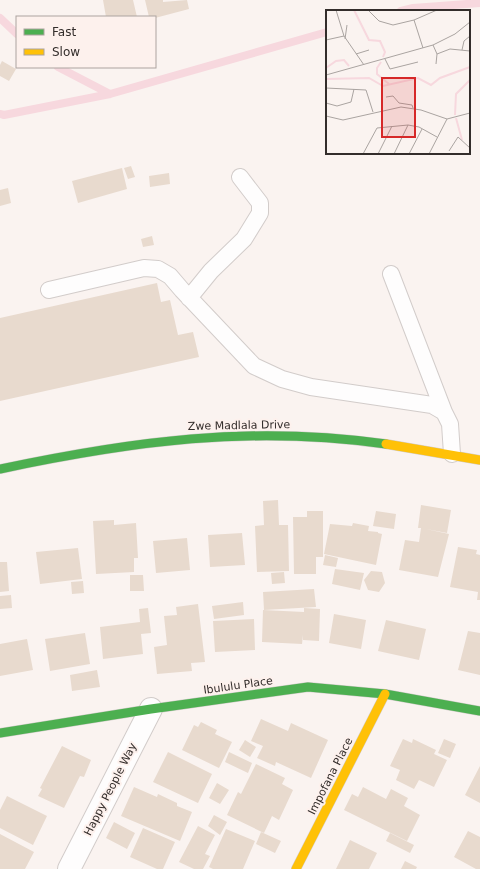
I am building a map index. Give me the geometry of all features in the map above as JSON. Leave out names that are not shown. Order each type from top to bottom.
[{"type":"street","name":"Zwe Madlala Drive","points":[[0,469],[84,451],[185,438],[275,435],[362,441],[452,454],[480,460]]},
{"type":"street","name":"Ibululu Place","points":[[0,733],[151,709],[308,688],[385,694],[480,711]]},
{"type":"street","name":"Impofana Place","points":[[296,869],[385,694]]},
{"type":"street","name":"Happy People Way","points":[[69,869],[151,709]]},
{"type":"lane","points":[[189,298],[212,271],[244,239],[260,213],[260,203],[240,177]]},
{"type":"lane","points":[[49,290],[144,268],[158,269],[170,276],[254,366],[282,379],[311,387],[432,406],[444,412]]},
{"type":"lane","points":[[391,274],[450,424],[452,454]]},
{"type":"building","points":[[103,0],[133,0],[137,16],[106,16]]},
{"type":"building","points":[[145,0],[163,0],[163,2],[187,0],[189,9],[156,18],[156,16],[149,16]]},
{"type":"building","points":[[2,61],[16,69],[9,81],[0,76],[0,65]]},
{"type":"building","points":[[131,166],[135,177],[128,179],[124,168]]},
{"type":"building","points":[[122,168],[127,189],[78,203],[72,181]]},
{"type":"building","points":[[169,173],[170,184],[150,187],[149,176]]},
{"type":"building","points":[[8,188],[11,203],[0,206],[0,190]]},
{"type":"building","points":[[152,236],[154,245],[143,247],[141,239]]},
{"type":"building","points":[[157,283],[161,302],[170,300],[178,335],[193,332],[199,357],[0,401],[0,318]]},
{"type":"building","points":[[278,500],[279,525],[288,525],[289,571],[257,572],[255,526],[264,525],[263,501]]},
{"type":"building","points":[[421,505],[451,510],[447,533],[426,529],[449,534],[438,577],[399,570],[405,540],[419,542],[421,528],[418,528]]},
{"type":"building","points":[[307,511],[323,511],[323,557],[316,557],[316,574],[294,574],[293,517],[307,517]]},
{"type":"building","points":[[376,511],[396,514],[394,529],[373,526]]},
{"type":"building","points":[[114,520],[114,525],[136,523],[138,558],[134,558],[134,572],[96,574],[93,521]]},
{"type":"building","points":[[353,523],[369,526],[368,531],[382,534],[376,565],[324,554],[330,524],[352,526]]},
{"type":"building","points":[[242,533],[245,565],[210,567],[208,535]]},
{"type":"building","points":[[187,538],[190,570],[156,573],[153,541]]},
{"type":"building","points":[[458,547],[477,550],[476,554],[480,555],[480,600],[477,600],[478,592],[450,587]]},
{"type":"building","points":[[78,548],[82,579],[40,584],[36,552]]},
{"type":"building","points":[[325,555],[338,558],[336,567],[323,565]]},
{"type":"building","points":[[0,562],[7,562],[9,591],[0,592]]},
{"type":"building","points":[[335,569],[364,573],[360,590],[332,584]]},
{"type":"building","points":[[371,571],[382,572],[385,583],[379,592],[368,590],[364,580]]},
{"type":"building","points":[[284,572],[285,583],[272,584],[271,573]]},
{"type":"building","points":[[130,575],[143,575],[144,591],[130,591]]},
{"type":"building","points":[[83,581],[84,593],[72,594],[71,582]]},
{"type":"building","points":[[314,589],[316,607],[264,610],[263,592]]},
{"type":"building","points":[[11,595],[12,608],[0,609],[0,596]]},
{"type":"building","points":[[243,602],[244,615],[214,619],[212,606]]},
{"type":"building","points":[[198,604],[205,662],[191,663],[192,671],[157,674],[154,647],[167,645],[164,616],[177,615],[176,607]]},
{"type":"building","points":[[148,608],[151,633],[141,634],[143,654],[103,659],[100,627],[140,622],[139,609]]},
{"type":"building","points":[[304,608],[320,609],[319,641],[303,640],[303,635],[302,644],[262,642],[263,610],[304,612]]},
{"type":"building","points":[[334,614],[366,620],[361,649],[329,643]]},
{"type":"building","points":[[254,619],[255,650],[215,652],[213,621]]},
{"type":"building","points":[[386,620],[426,629],[419,660],[378,651]]},
{"type":"building","points":[[468,631],[480,633],[480,675],[458,670]]},
{"type":"building","points":[[85,633],[90,664],[50,671],[45,639]]},
{"type":"building","points":[[27,639],[33,670],[0,676],[0,644]]},
{"type":"building","points":[[97,670],[100,687],[72,691],[70,675]]},
{"type":"building","points":[[261,719],[288,731],[291,723],[328,740],[311,778],[276,762],[275,766],[257,758],[263,746],[251,741]]},
{"type":"building","points":[[201,722],[217,730],[215,734],[232,742],[219,768],[182,750],[194,725],[198,727]]},
{"type":"building","points":[[403,739],[412,743],[413,739],[436,750],[434,754],[447,760],[434,787],[419,780],[414,789],[396,780],[400,770],[390,766]]},
{"type":"building","points":[[444,739],[456,744],[450,758],[438,753]]},
{"type":"building","points":[[245,740],[256,747],[250,757],[239,750]]},
{"type":"building","points":[[62,746],[91,760],[84,777],[80,776],[64,808],[38,796],[42,789],[40,788]]},
{"type":"building","points":[[168,752],[212,774],[198,803],[153,782]]},
{"type":"building","points":[[229,752],[252,763],[248,773],[225,762]]},
{"type":"building","points":[[256,764],[285,778],[282,784],[293,790],[279,820],[272,816],[264,833],[227,815],[238,792],[241,794]]},
{"type":"building","points":[[480,766],[480,803],[465,795]]},
{"type":"building","points":[[217,783],[229,790],[220,804],[209,798]]},
{"type":"building","points":[[134,787],[157,797],[158,794],[177,803],[177,806],[192,812],[180,841],[121,816]]},
{"type":"building","points":[[363,787],[386,799],[391,789],[408,798],[404,806],[420,815],[407,841],[344,810],[352,794],[358,797]]},
{"type":"building","points":[[7,796],[47,816],[33,845],[0,828],[0,810]]},
{"type":"building","points":[[214,815],[227,822],[220,835],[208,826]]},
{"type":"building","points":[[114,822],[135,833],[127,849],[106,838]]},
{"type":"building","points":[[198,826],[215,835],[205,854],[210,856],[203,869],[194,869],[179,862]]},
{"type":"building","points":[[143,828],[175,842],[163,869],[157,869],[130,857]]},
{"type":"building","points":[[226,829],[255,841],[243,869],[213,869],[209,867]]},
{"type":"building","points":[[468,831],[480,837],[480,869],[476,869],[454,857]]},
{"type":"building","points":[[261,832],[281,841],[275,853],[256,844]]},
{"type":"building","points":[[390,833],[414,845],[410,853],[386,841]]},
{"type":"building","points":[[0,834],[34,852],[25,869],[0,869]]},
{"type":"building","points":[[350,840],[377,853],[369,869],[336,869]]},
{"type":"building","points":[[405,861],[417,867],[416,869],[401,869]]},
{"type":"waterway","points":[[405,10],[413,8],[480,3]]},
{"type":"waterway","points":[[0,18],[16,33]]},
{"type":"waterway","points":[[0,114],[4,115],[110,94],[326,32]]},
{"type":"waterway","points":[[60,68],[110,94]]},
{"type":"traffic: fast","points":[[0,469],[97,451],[192,439],[239,436],[287,436],[336,438],[386,444]]},
{"type":"traffic: fast","points":[[0,733],[151,709],[308,687],[385,694],[480,711]]},
{"type":"traffic: slow","points":[[386,444],[480,460]]},
{"type":"traffic: slow","points":[[296,869],[385,694]]}]
